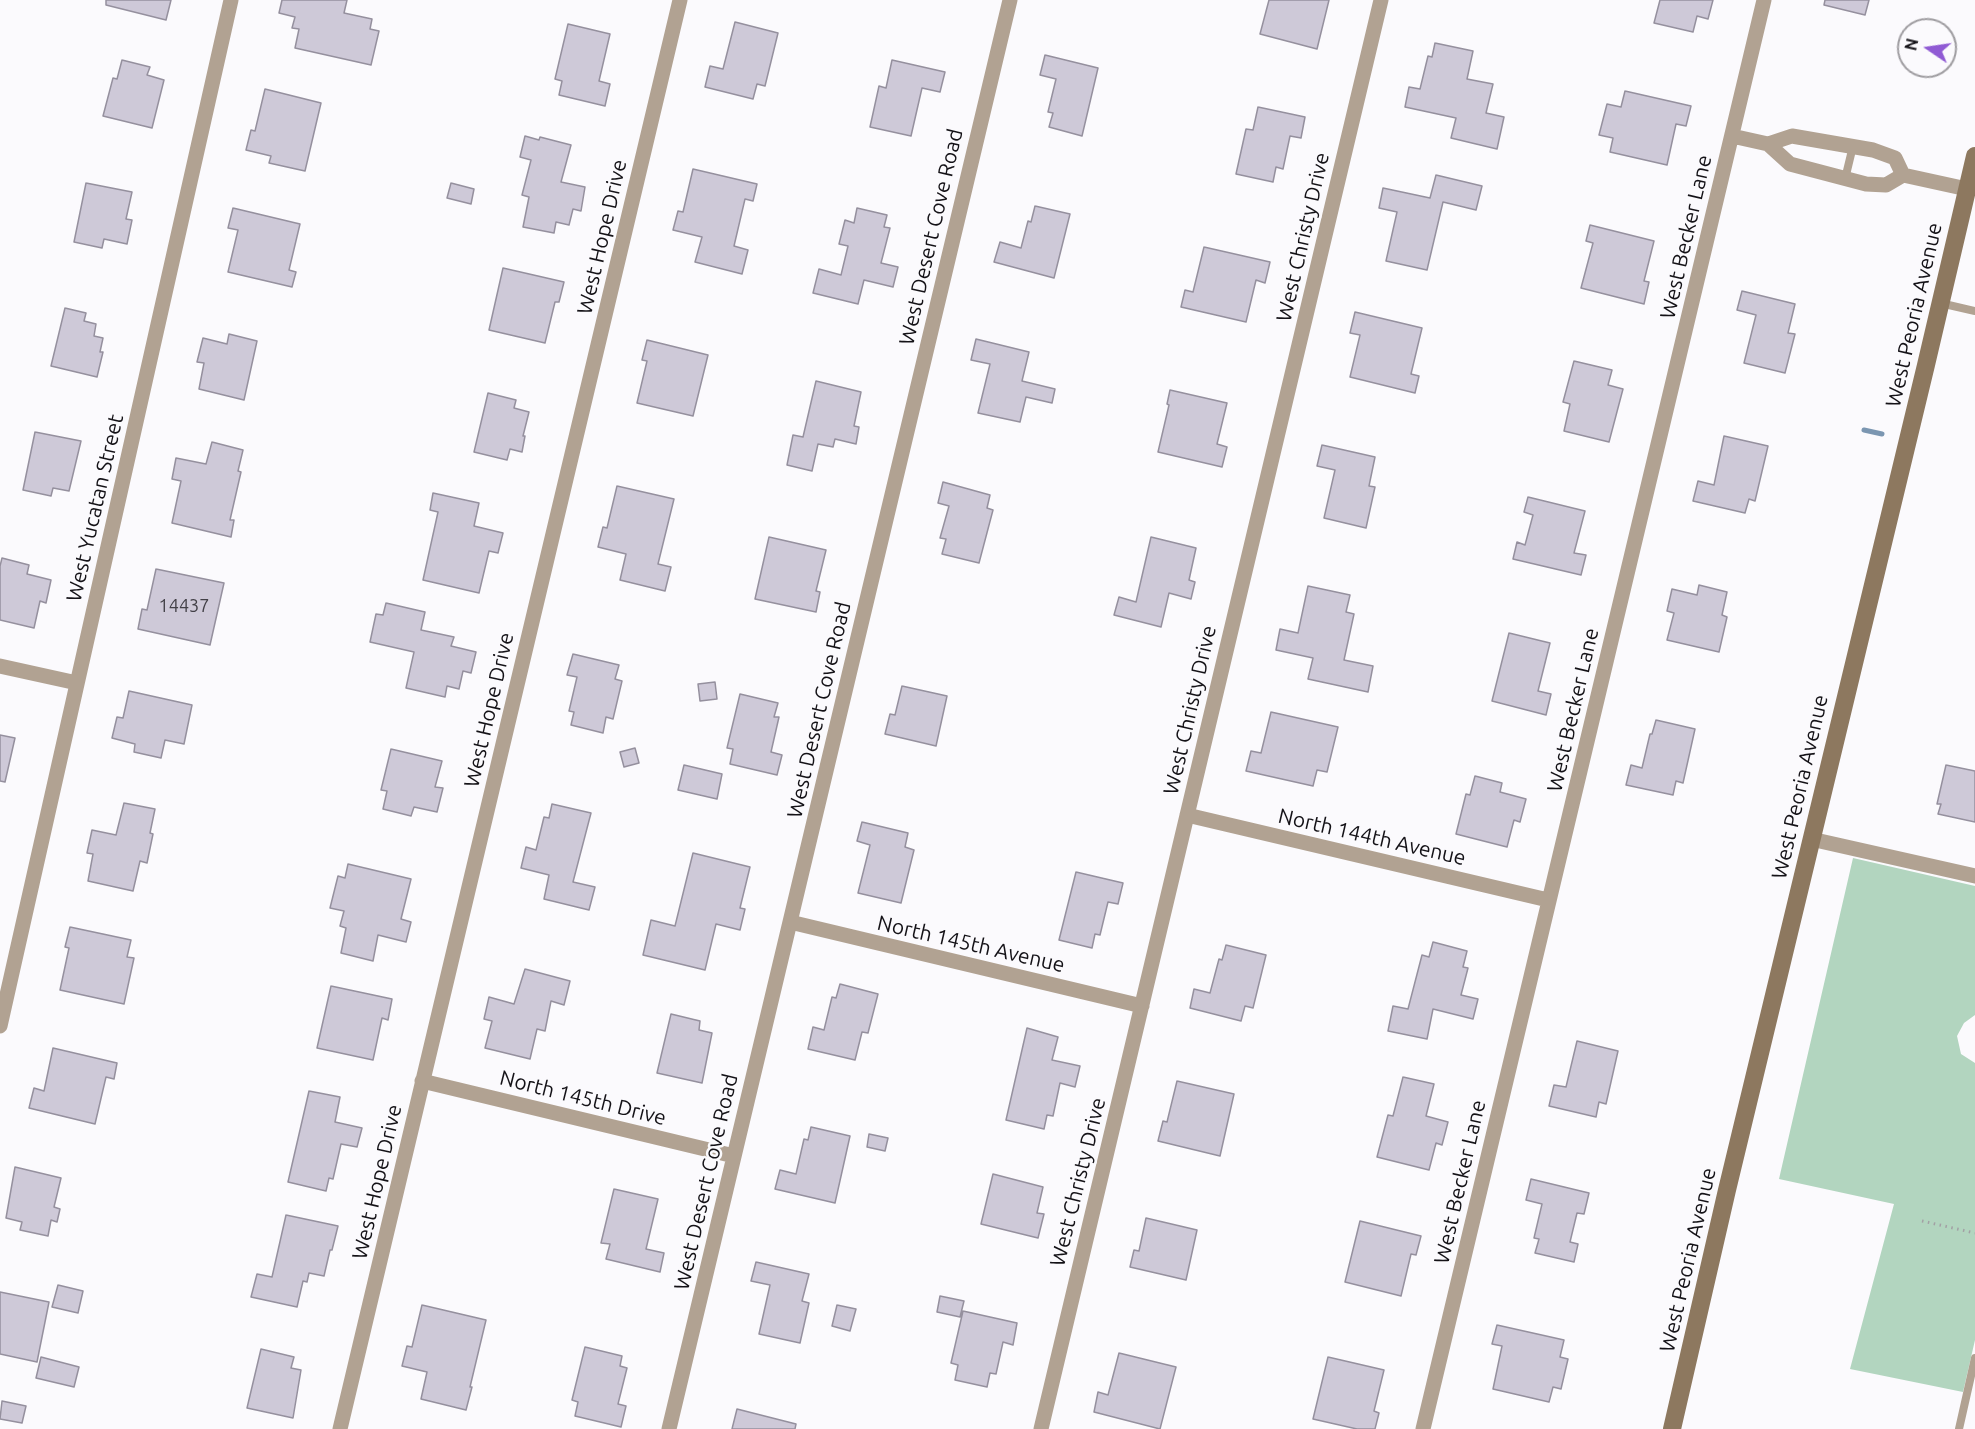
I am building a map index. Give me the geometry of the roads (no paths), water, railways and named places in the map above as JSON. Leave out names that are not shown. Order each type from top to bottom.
[{"type":"main road","name":"West Peoria Avenue","points":[[1672,1429],[1727,1190],[1940,303],[1971,189],[1975,156]]},
{"type":"street","name":"West Yucatan Street","points":[[0,1026],[231,0]]},
{"type":"street","name":"West Hope Drive","points":[[340,1429],[679,0]]},
{"type":"street","name":"West Desert Cove Road","points":[[669,1429],[1010,0]]},
{"type":"street","name":"West Christy Drive","points":[[1041,1429],[1381,0]]},
{"type":"street","name":"West Becker Lane","points":[[1422,1429],[1764,0]]},
{"type":"street","points":[[1732,136],[1768,144],[1790,164],[1866,184],[1886,185],[1903,175],[1971,189]]},
{"type":"street","points":[[1768,144],[1792,136],[1873,150],[1895,158],[1903,175]]},
{"type":"street","points":[[0,666],[77,683]]},
{"type":"street","name":"North 144th Avenue","points":[[1187,815],[1548,900]]},
{"type":"street","points":[[1811,839],[1975,876]]},
{"type":"street","name":"North 145th Avenue","points":[[790,922],[1142,1006]]},
{"type":"street","name":"North 145th Drive","points":[[422,1081],[734,1156]]},
{"type":"lane","points":[[1845,179],[1853,146]]},
{"type":"lane","points":[[1940,303],[1975,312]]},
{"type":"lane","points":[[1959,1429],[1975,1358]]},
{"type":"waterway","points":[[1864,430],[1882,434]]}]
